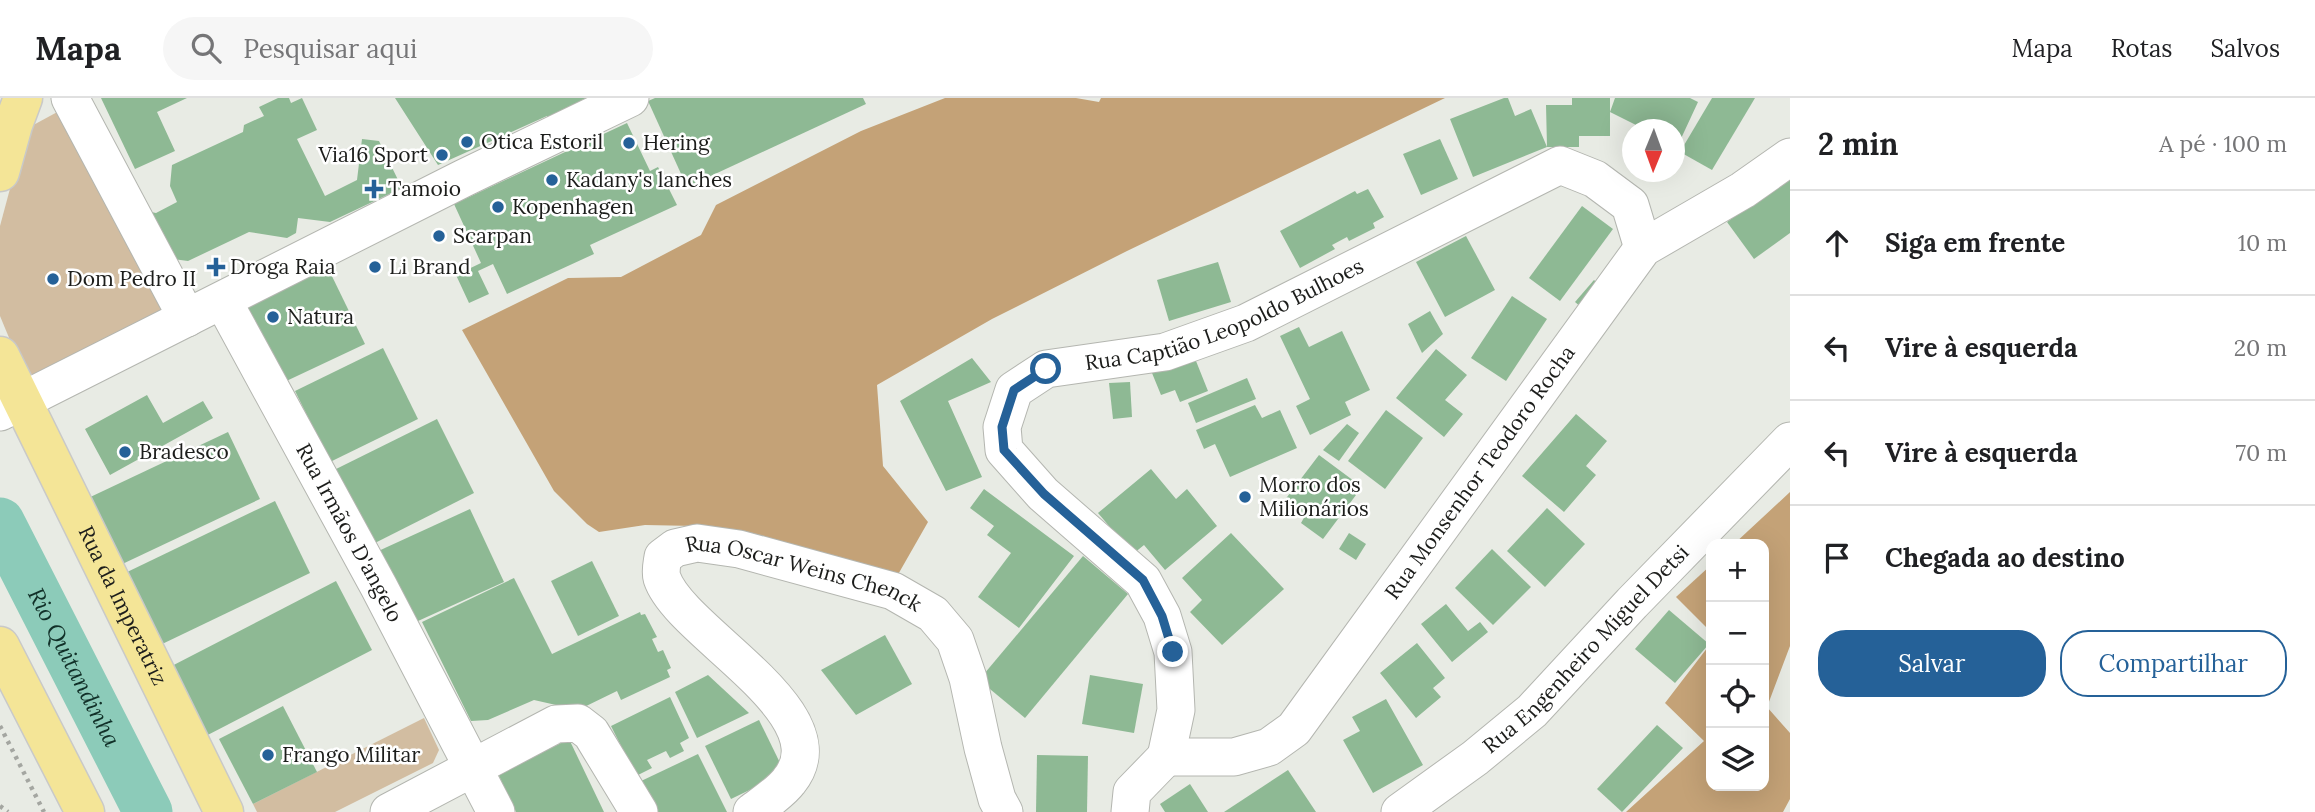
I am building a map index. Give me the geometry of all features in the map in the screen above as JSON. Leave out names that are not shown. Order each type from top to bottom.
[{"type":"main road","points":[[0,109],[22,98]]},
{"type":"main road","points":[[0,172],[22,98]]},
{"type":"main road","name":"Rua da Imperatriz","points":[[0,356],[11,406],[224,812]]},
{"type":"main road","points":[[0,646],[85,812]]},
{"type":"street","points":[[70,98],[187,318]]},
{"type":"street","points":[[11,406],[464,178],[630,98]]},
{"type":"street","name":"Rua Monsenhor Teodoro Rocha","points":[[1166,757],[1234,757],[1269,747],[1294,730],[1643,248],[1743,190],[1790,157]]},
{"type":"street","name":"Rua Captião Leopoldo Bulhoes","points":[[1166,757],[1177,710],[1173,652],[1162,616],[1143,580],[1044,494],[1004,450],[1002,427],[1014,390],[1046,369],[1165,352],[1246,323],[1560,164],[1595,179],[1630,205],[1643,248]]},
{"type":"street","name":"Rua Irmãos D'angelo","points":[[223,301],[379,587],[496,812]]},
{"type":"street","name":"Rua Engenheiro Miguel Detsi","points":[[1400,812],[1475,758],[1532,711],[1632,603],[1790,441]]},
{"type":"street","name":"Rua Oscar Weins Chenck","points":[[752,812],[789,782],[799,765],[796,732],[782,706],[748,668],[699,626],[671,596],[661,577],[661,566],[663,557],[675,548],[698,543],[751,552],[893,591],[933,614],[955,640],[968,678],[986,761],[997,799],[1004,812]]},
{"type":"street","points":[[389,812],[556,724],[578,723],[591,733],[639,812]]},
{"type":"street","points":[[1129,812],[1132,792],[1166,757]]},
{"type":"path","points":[[0,726],[44,812]]},
{"type":"path","points":[[0,806],[8,812]]},
{"type":"shaded area","points":[[945,98],[1076,98],[1099,102],[1101,98],[1445,98],[992,319],[877,385],[883,466],[928,522],[896,578],[695,526],[645,525],[599,532],[587,524],[554,491],[462,330],[568,278],[621,277],[701,235],[716,205],[861,131]]},
{"type":"shaded area","points":[[61,110],[172,309],[27,381],[0,316],[0,226],[26,129]]},
{"type":"shaded area","points":[[1790,492],[1790,646],[1769,702],[1769,539],[1739,539]]},
{"type":"shaded area","points":[[1706,570],[1706,627],[1676,597]]},
{"type":"shaded area","points":[[1706,650],[1706,791],[1769,791],[1769,709],[1790,733],[1790,799],[1783,812],[1626,812],[1704,741],[1665,703]]},
{"type":"shaded area","points":[[424,718],[439,750],[433,763],[335,812],[257,812],[253,804]]},
{"type":"building","points":[[101,98],[187,98],[157,112],[175,151],[135,169]]},
{"type":"building","points":[[278,98],[289,98],[291,103],[302,98],[317,130],[297,139],[325,196],[357,180],[362,139],[379,141],[402,188],[330,222],[298,218],[296,233],[287,238],[249,232],[188,261],[158,257],[141,210],[156,213],[177,202],[170,186],[172,165],[243,132],[244,125],[264,116],[259,107]]},
{"type":"building","points":[[395,98],[586,98],[548,118],[547,116],[438,165]]},
{"type":"building","points":[[655,98],[863,98],[866,104],[687,187],[648,101]]},
{"type":"building","points":[[1508,98],[1515,116],[1531,109],[1547,147],[1473,177],[1450,119]]},
{"type":"building","points":[[1572,98],[1610,98],[1610,136],[1579,136],[1579,147],[1547,147],[1546,105],[1572,105]]},
{"type":"building","points":[[1615,98],[1690,98],[1698,102],[1685,130],[1685,119],[1624,119],[1610,112]]},
{"type":"building","points":[[1712,98],[1755,98],[1712,170],[1685,155],[1685,144]]},
{"type":"building","points":[[627,123],[650,171],[658,167],[677,205],[590,245],[594,254],[507,294],[493,264],[478,271],[489,294],[469,303],[456,275],[481,263],[454,204]]},
{"type":"building","points":[[1440,139],[1458,179],[1421,195],[1403,154]]},
{"type":"building","points":[[1790,176],[1790,233],[1754,259],[1727,222]]},
{"type":"building","points":[[1368,189],[1384,217],[1373,223],[1375,228],[1349,241],[1347,237],[1332,245],[1335,249],[1300,268],[1280,231],[1355,191],[1357,194]]},
{"type":"building","points":[[1582,206],[1613,229],[1560,301],[1529,278]]},
{"type":"building","points":[[1466,236],[1495,290],[1445,317],[1416,262]]},
{"type":"building","points":[[1218,262],[1231,302],[1169,321],[1157,280]]},
{"type":"building","points":[[327,266],[365,344],[280,384],[244,308]]},
{"type":"building","points":[[1594,280],[1606,291],[1587,312],[1575,302]]},
{"type":"building","points":[[1512,296],[1547,319],[1506,381],[1471,358]]},
{"type":"building","points":[[1430,311],[1443,334],[1422,353],[1408,324]]},
{"type":"building","points":[[1299,327],[1309,347],[1342,331],[1370,390],[1345,402],[1351,415],[1310,435],[1296,406],[1310,399],[1280,336]]},
{"type":"building","points":[[383,348],[418,419],[330,462],[295,391]]},
{"type":"building","points":[[1436,349],[1467,375],[1445,400],[1463,414],[1444,437],[1396,398]]},
{"type":"building","points":[[1194,356],[1208,391],[1180,402],[1175,390],[1161,395],[1152,373]]},
{"type":"building","points":[[972,358],[991,382],[948,401],[982,477],[946,491],[900,401]]},
{"type":"building","points":[[1247,378],[1256,399],[1196,423],[1188,403]]},
{"type":"building","points":[[1130,382],[1132,417],[1113,419],[1109,383]]},
{"type":"building","name":"Bradesco","points":[[147,395],[163,423],[203,401],[213,418],[110,475],[85,429]]},
{"type":"building","points":[[1255,405],[1262,418],[1280,410],[1297,448],[1230,477],[1215,444],[1204,449],[1196,430]]},
{"type":"building","points":[[1386,410],[1423,438],[1385,489],[1348,461]]},
{"type":"building","points":[[1576,414],[1607,441],[1586,466],[1596,475],[1564,512],[1522,476]]},
{"type":"building","points":[[437,419],[474,493],[367,547],[330,472]]},
{"type":"building","points":[[1347,424],[1359,433],[1339,461],[1323,450]]},
{"type":"building","points":[[228,432],[260,499],[116,567],[84,500]]},
{"type":"building","points":[[1319,455],[1354,481],[1348,489],[1356,495],[1323,539],[1301,523],[1305,516],[1284,501]]},
{"type":"building","points":[[1151,469],[1176,499],[1187,489],[1217,526],[1165,570],[1144,545],[1133,554],[1098,513]]},
{"type":"building","points":[[984,489],[1074,556],[1019,628],[978,597],[1011,553],[987,535],[994,526],[970,508]]},
{"type":"building","points":[[275,501],[310,573],[158,646],[123,574]]},
{"type":"building","points":[[1547,508],[1585,544],[1545,587],[1507,551]]},
{"type":"building","points":[[470,509],[504,582],[407,626],[374,553]]},
{"type":"building","points":[[1231,533],[1284,589],[1222,645],[1190,612],[1202,600],[1182,578]]},
{"type":"building","points":[[1349,533],[1366,544],[1356,560],[1339,549]]},
{"type":"building","points":[[1492,549],[1531,587],[1493,625],[1455,588]]},
{"type":"building","points":[[1083,556],[1128,594],[1025,718],[979,680]]},
{"type":"building","points":[[592,561],[619,616],[578,636],[551,581]]},
{"type":"building","points":[[514,578],[552,654],[640,612],[641,615],[645,614],[657,637],[652,639],[658,652],[663,650],[671,668],[667,670],[670,677],[621,700],[617,691],[578,710],[534,700],[488,720],[471,721],[422,622]]},
{"type":"building","points":[[336,581],[372,650],[200,739],[164,670]]},
{"type":"building","points":[[1446,604],[1468,631],[1480,622],[1488,632],[1452,662],[1421,624]]},
{"type":"building","points":[[1669,610],[1706,641],[1706,647],[1675,683],[1635,649]]},
{"type":"building","points":[[885,635],[912,684],[856,715],[821,670]]},
{"type":"building","points":[[1417,643],[1445,678],[1433,688],[1441,697],[1416,718],[1380,673]]},
{"type":"building","points":[[708,675],[749,713],[697,738],[675,692]]},
{"type":"building","points":[[1090,675],[1143,684],[1134,733],[1082,724]]},
{"type":"building","points":[[670,697],[689,738],[680,743],[684,751],[670,758],[666,751],[647,760],[652,768],[636,776],[611,726]]},
{"type":"building","points":[[1386,699],[1423,765],[1373,793],[1343,740],[1360,731],[1352,717]]},
{"type":"building","name":"Frango Militar","points":[[283,706],[317,772],[253,804],[219,739]]},
{"type":"building","points":[[759,720],[785,773],[731,799],[705,746]]},
{"type":"building","points":[[1657,725],[1683,748],[1622,812],[1597,789]]},
{"type":"building","points":[[569,739],[604,812],[516,812],[498,774]]},
{"type":"building","points":[[698,754],[727,812],[649,812],[639,782]]},
{"type":"building","points":[[1037,755],[1088,756],[1087,812],[1036,812]]},
{"type":"building","points":[[1288,770],[1316,812],[1224,812]]},
{"type":"building","points":[[1190,784],[1208,812],[1165,812],[1160,804]]},
{"type":"waterway","name":"Rio Quitandinha","points":[[0,522],[148,812]]},
{"type":"place","name":"Otica Estoril","points":[[467,142]]},
{"type":"place","name":"Hering","points":[[629,143]]},
{"type":"place","name":"Via16 Sport","points":[[442,155]]},
{"type":"place","name":"Kadany's lanches","points":[[552,180]]},
{"type":"place","name":"Tamoio","points":[[374,189]]},
{"type":"place","name":"Kopenhagen","points":[[498,207]]},
{"type":"place","name":"Scarpan","points":[[439,236]]},
{"type":"place","name":"Droga Raia","points":[[216,267]]},
{"type":"place","name":"Li Brand","points":[[375,267]]},
{"type":"place","name":"Dom Pedro II","points":[[53,279]]},
{"type":"place","name":"Natura","points":[[273,317]]},
{"type":"place","name":"Bradesco","points":[[125,452]]},
{"type":"place","name":"Morro dos Milionários","points":[[1245,497]]},
{"type":"place","name":"Frango Militar","points":[[268,755]]},
{"type":"route","points":[[1046,369],[1014,390],[1002,427],[1004,450],[1044,494],[1143,580],[1162,616],[1173,652]]}]
